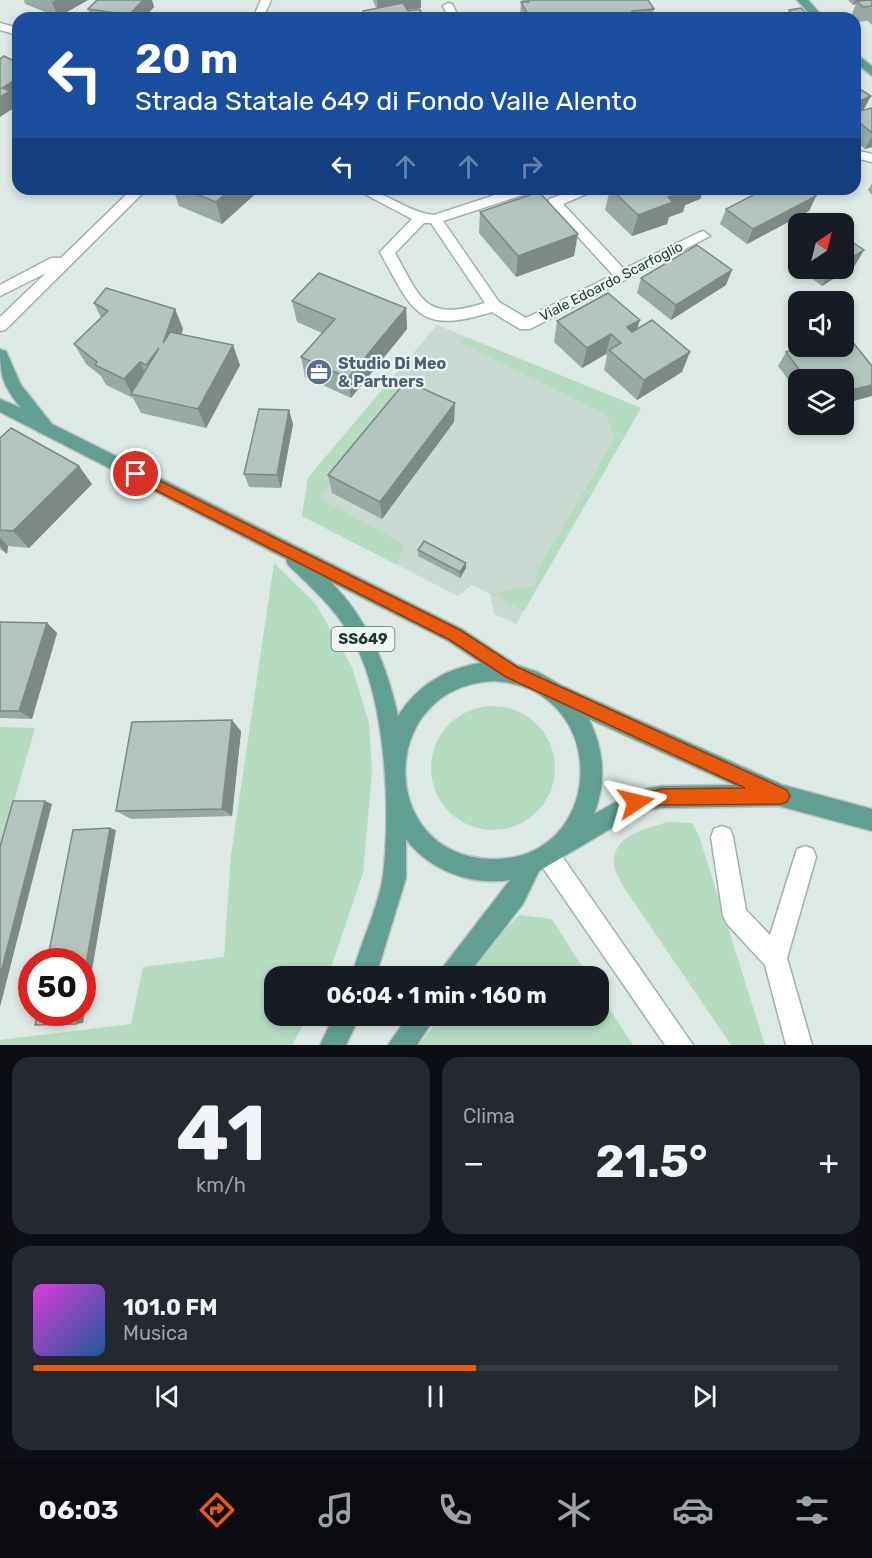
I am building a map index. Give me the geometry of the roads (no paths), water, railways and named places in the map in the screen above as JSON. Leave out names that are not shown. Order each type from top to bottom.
[{"type":"main road","points":[[802,0],[813,12]]},
{"type":"main road","points":[[861,63],[872,73]]},
{"type":"main road","name":"SS649","points":[[0,354],[14,388],[51,433]]},
{"type":"main road","name":"SS649","points":[[0,405],[51,433],[455,635],[511,672],[533,680],[553,692],[781,796],[872,820]]},
{"type":"main road","name":"SS649","points":[[283,547],[347,614],[369,650],[386,704],[395,755],[396,789],[409,821],[432,847],[462,865],[496,872],[547,856],[636,802],[661,797],[781,796]]},
{"type":"main road","name":"SS649","points":[[395,755],[404,723],[422,696],[449,678],[479,669],[511,672]]},
{"type":"main road","name":"SS649","points":[[547,856],[584,816],[592,782],[589,748],[575,717],[553,692]]},
{"type":"main road","points":[[367,966],[394,878],[396,789]]},
{"type":"main road","points":[[460,966],[547,856]]},
{"type":"main road","points":[[333,1045],[342,1026]]},
{"type":"main road","points":[[401,1045],[415,1026]]},
{"type":"street","points":[[448,6],[451,12]]},
{"type":"street","points":[[0,326],[73,252],[134,195]]},
{"type":"street","name":"Viale Edoardo Scarfoglio","points":[[375,195],[428,219],[494,306],[525,325],[703,236]]},
{"type":"street","points":[[494,306],[444,317],[434,315],[414,298],[387,252],[428,219],[507,195]]},
{"type":"street","points":[[574,195],[554,202],[622,276]]},
{"type":"street","points":[[0,291],[73,252]]},
{"type":"street","points":[[722,837],[735,916],[775,958],[799,1045]]},
{"type":"street","points":[[547,856],[680,1045]]},
{"type":"street","points":[[775,958],[805,857]]},
{"type":"place","name":"Studio Di Meo & Partners","points":[[319,372]]}]
